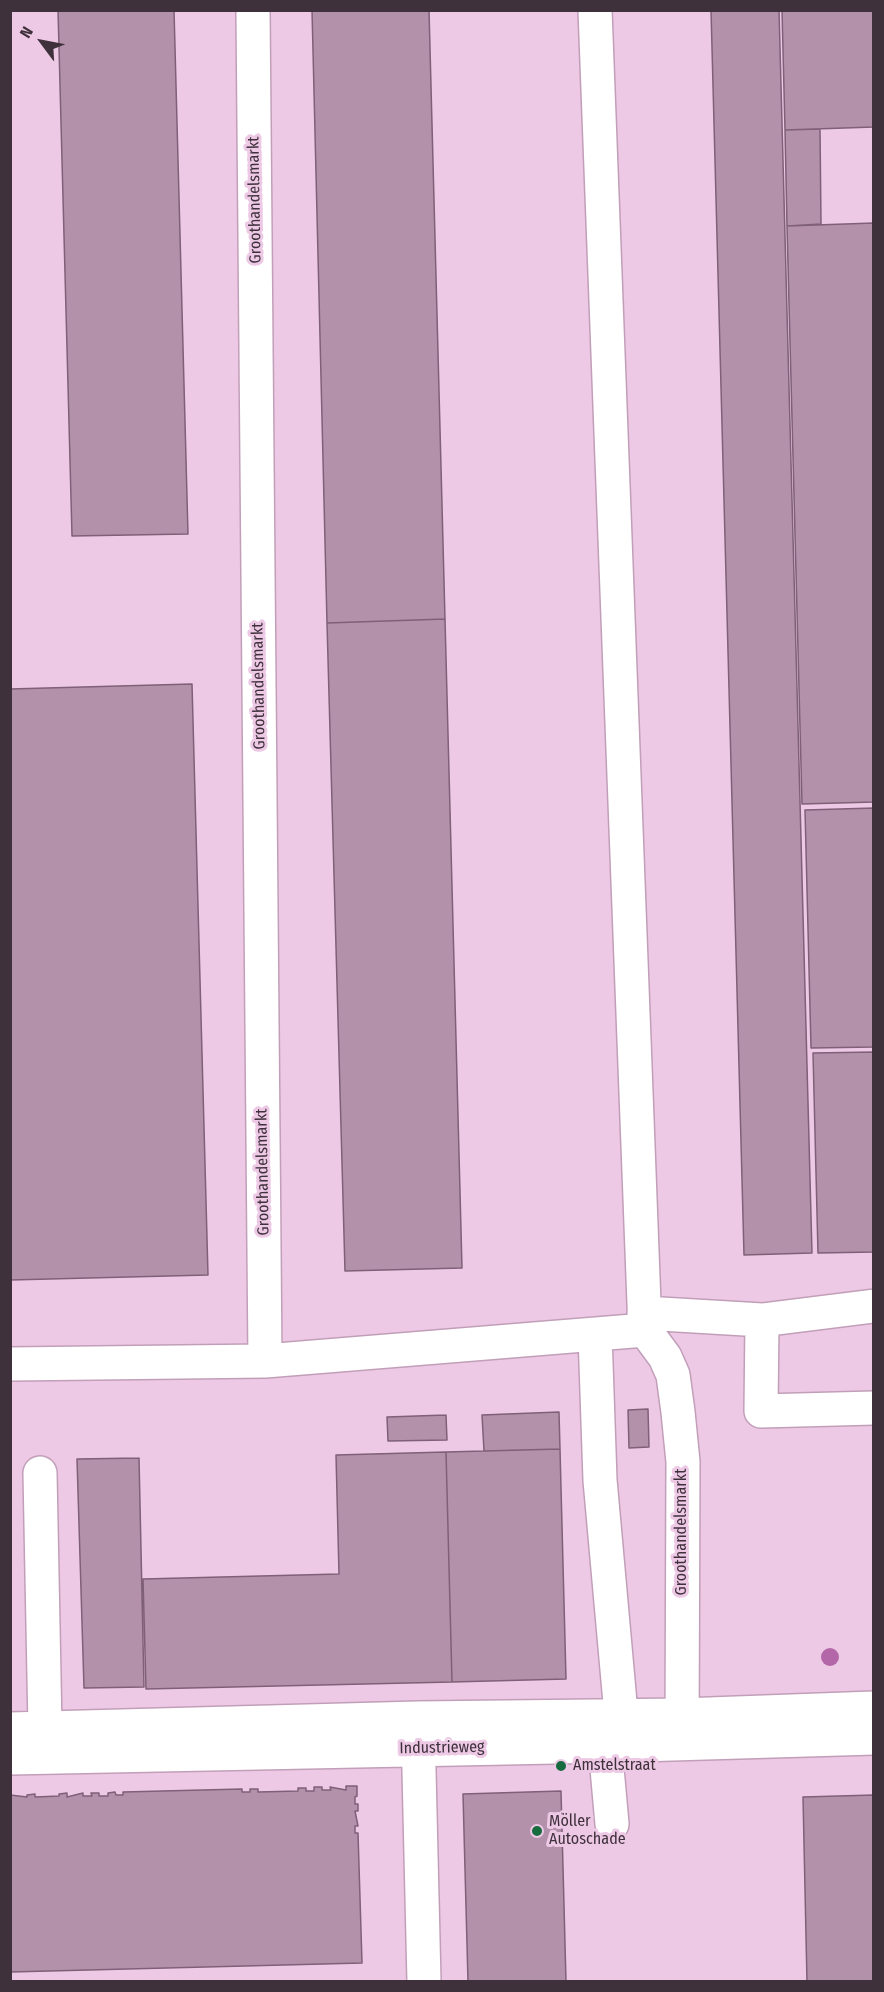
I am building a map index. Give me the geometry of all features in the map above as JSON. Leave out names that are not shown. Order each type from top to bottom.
[{"type":"street","name":"Groothandelsmarkt","points":[[253,10],[265,1361]]},
{"type":"street","points":[[595,10],[644,1321]]},
{"type":"street","points":[[10,1364],[265,1361],[595,1334],[644,1321],[762,1320],[873,1306]]},
{"type":"street","points":[[762,1320],[761,1411],[873,1408]]},
{"type":"street","name":"Groothandelsmarkt","points":[[644,1321],[673,1375],[678,1412],[682,1462],[682,1729]]},
{"type":"street","points":[[595,1334],[600,1480],[617,1736],[612,1824]]},
{"type":"street","points":[[40,1473],[45,1728]]},
{"type":"street","name":"Industrieweg","points":[[10,1729],[617,1736],[873,1708]]},
{"type":"street","name":"Industrieweg","points":[[682,1729],[873,1738]]},
{"type":"street","points":[[418,1733],[424,1982]]},
{"type":"street","name":"Industrieweg","points":[[10,1758],[418,1733]]},
{"type":"building","points":[[58,10],[174,10],[188,534],[72,536]]},
{"type":"building","points":[[312,10],[429,10],[445,619],[327,623]]},
{"type":"building","points":[[711,10],[779,10],[812,1253],[744,1255]]},
{"type":"building","points":[[782,10],[874,10],[874,127],[785,130]]},
{"type":"building","points":[[820,129],[821,224],[787,226],[785,130]]},
{"type":"building","points":[[874,223],[874,802],[802,804],[787,226]]},
{"type":"building","points":[[445,619],[462,1268],[345,1271],[327,623]]},
{"type":"building","points":[[192,684],[208,1275],[10,1280],[10,689]]},
{"type":"building","points":[[874,808],[874,1047],[811,1048],[805,810]]},
{"type":"building","points":[[874,1052],[874,1252],[818,1253],[813,1053]]},
{"type":"building","points":[[648,1409],[649,1447],[629,1448],[628,1410]]},
{"type":"building","points":[[559,1412],[560,1449],[484,1451],[482,1415]]},
{"type":"building","points":[[446,1415],[447,1440],[388,1441],[387,1417]]},
{"type":"building","points":[[560,1449],[566,1679],[452,1682],[446,1452]]},
{"type":"building","points":[[446,1452],[452,1682],[146,1689],[143,1579],[339,1574],[336,1455]]},
{"type":"building","points":[[139,1458],[144,1687],[84,1688],[77,1459]]},
{"type":"building","points":[[346,1786],[357,1786],[355,1804],[358,1804],[358,1811],[355,1811],[358,1826],[355,1826],[355,1833],[358,1833],[362,1963],[10,1972],[10,1795],[27,1797],[27,1795],[35,1794],[35,1797],[59,1796],[59,1794],[67,1793],[67,1797],[83,1793],[83,1796],[99,1793],[99,1796],[108,1796],[108,1793],[115,1792],[116,1795],[123,1795],[123,1792],[242,1789],[242,1792],[250,1792],[250,1789],[258,1789],[258,1792],[298,1791],[298,1788],[314,1791],[314,1787],[322,1787],[322,1790],[331,1790],[330,1787],[346,1790]]},
{"type":"building","points":[[561,1791],[566,1982],[468,1982],[463,1794]]},
{"type":"building","points":[[874,1795],[874,1982],[807,1982],[803,1797]]},
{"type":"place","name":"Amstelstraat","points":[[561,1766]]},
{"type":"place","name":"Möller Autoschade","points":[[537,1831]]}]
